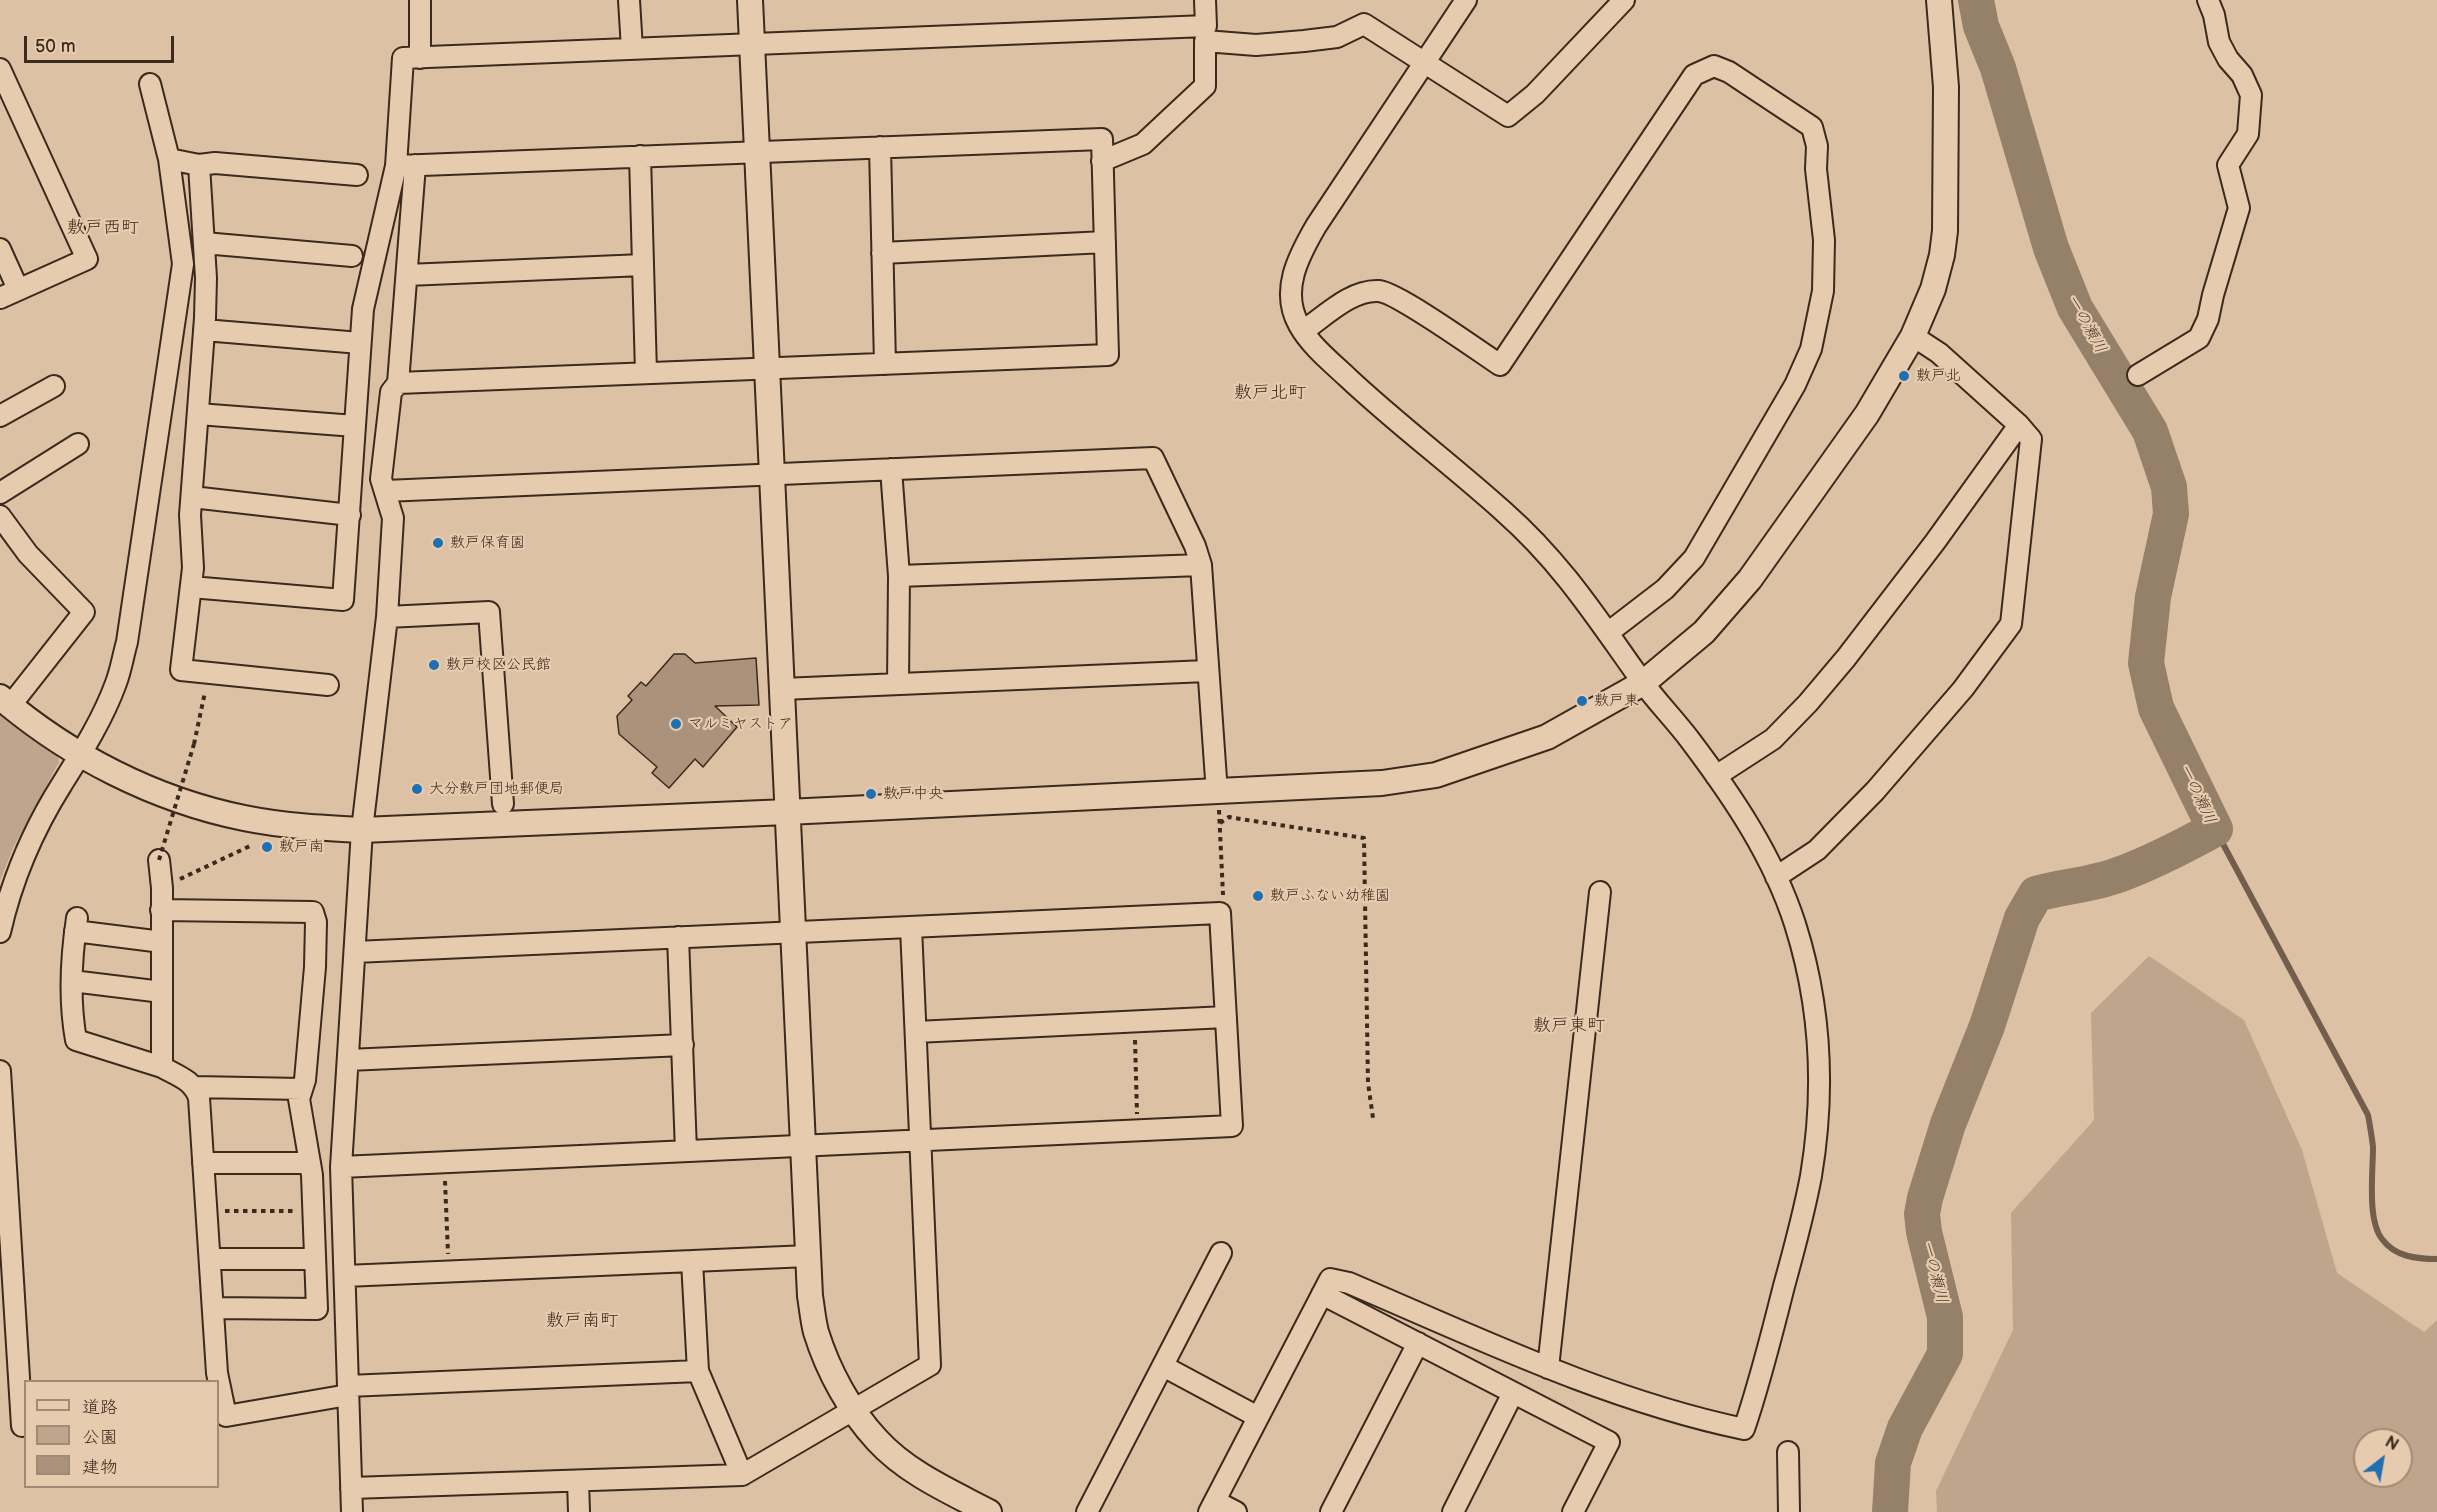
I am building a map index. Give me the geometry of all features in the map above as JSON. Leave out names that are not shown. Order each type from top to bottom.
[{"type":"street","points":[[420,0],[420,58]]},
{"type":"street","points":[[629,0],[632,49]]},
{"type":"street","points":[[750,0],[810,1296],[816,1331],[827,1362],[854,1410],[877,1441],[931,1481],[989,1512]]},
{"type":"street","points":[[352,1512],[340,1167],[362,830],[387,617],[393,518],[381,479],[391,392],[398,383],[407,275],[403,58],[1206,26],[1205,0]]},
{"type":"street","points":[[1236,1512],[1212,1506],[1330,1280],[1349,1283],[1548,1368],[1639,1402],[1744,1429],[1760,1382],[1811,1175],[1819,1078],[1816,1014],[1794,923],[1776,877],[1746,819],[1689,738],[1643,683],[1576,587],[1542,547],[1496,505],[1377,405],[1303,332],[1292,310],[1291,283],[1298,258],[1316,226],[1466,0]]},
{"type":"street","points":[[1102,161],[1143,144],[1205,86],[1206,41],[1256,45],[1304,41],[1338,37],[1364,24],[1508,116],[1535,94],[1624,0]]},
{"type":"street","points":[[0,516],[28,554],[84,612],[5,701],[81,755],[160,794],[243,818],[285,825],[362,830],[1382,783],[1436,775],[1547,737],[1643,683],[1704,632],[1750,579],[1868,414],[1913,336],[1942,255],[1947,208],[1946,87],[1939,0]]},
{"type":"street","points":[[2138,375],[2199,338],[2208,319],[2239,208],[2228,165],[2248,134],[2251,95],[2242,75],[2228,60],[2219,42],[2214,15],[2208,0]]},
{"type":"street","points":[[1303,332],[1341,304],[1361,294],[1380,291],[1399,299],[1500,365],[1694,75],[1714,66],[1729,72],[1812,127],[1817,146],[1816,168],[1824,240],[1824,291],[1812,348],[1795,385],[1694,558],[1665,589],[1609,632]]},
{"type":"street","points":[[0,69],[87,259],[0,298]]},
{"type":"street","points":[[0,932],[7,899],[20,865],[61,785],[81,755],[117,682],[127,642],[183,264],[169,159],[150,84]]},
{"type":"street","points":[[398,383],[1108,355],[1102,139],[405,165]]},
{"type":"street","points":[[879,147],[885,364]]},
{"type":"street","points":[[640,156],[646,373]]},
{"type":"street","points":[[169,159],[199,165],[215,163],[357,175]]},
{"type":"street","points":[[199,165],[206,279],[192,497],[193,568],[182,670],[328,685]]},
{"type":"street","points":[[191,587],[343,600],[360,343],[366,293],[405,165]]},
{"type":"street","points":[[882,253],[1105,242]]},
{"type":"street","points":[[204,243],[352,256]]},
{"type":"street","points":[[0,249],[18,290]]},
{"type":"street","points":[[407,275],[643,264]]},
{"type":"street","points":[[204,330],[360,343]]},
{"type":"street","points":[[1776,877],[1818,850],[1875,791],[1964,689],[2011,624],[2031,439],[2019,424],[1939,353],[1913,336]]},
{"type":"street","points":[[0,417],[54,386]]},
{"type":"street","points":[[198,414],[355,426]]},
{"type":"street","points":[[1716,776],[1773,739],[1808,703],[1846,658],[1935,542],[2019,424]]},
{"type":"street","points":[[0,493],[78,444]]},
{"type":"street","points":[[385,491],[1153,458],[1195,546],[1201,565],[1215,779]]},
{"type":"street","points":[[891,470],[899,576],[898,684]]},
{"type":"street","points":[[192,497],[350,515]]},
{"type":"street","points":[[899,576],[1201,565]]},
{"type":"street","points":[[387,617],[489,612],[503,804]]},
{"type":"street","points":[[782,689],[1207,671]]},
{"type":"street","points":[[159,860],[162,888],[162,1067]]},
{"type":"street","points":[[1548,1368],[1600,892]]},
{"type":"street","points":[[161,910],[313,912],[316,922],[315,967],[299,1099],[310,1163],[317,1309],[213,1308]]},
{"type":"street","points":[[340,1167],[1232,1126],[1220,913],[355,952]]},
{"type":"street","points":[[162,942],[76,924],[72,981],[73,1025],[76,1040],[162,1067],[195,1087],[302,1089]]},
{"type":"street","points":[[351,1488],[742,1476],[930,1365],[911,927]]},
{"type":"street","points":[[678,937],[687,1151]]},
{"type":"street","points":[[72,981],[162,992]]},
{"type":"street","points":[[916,1032],[1226,1017]]},
{"type":"street","points":[[348,1060],[683,1045]]},
{"type":"street","points":[[0,1071],[22,1426]]},
{"type":"street","points":[[195,1087],[199,1098],[218,1380]]},
{"type":"street","points":[[203,1163],[310,1163]]},
{"type":"street","points":[[1087,1512],[1221,1253]]},
{"type":"street","points":[[345,1276],[808,1256]]},
{"type":"street","points":[[210,1259],[315,1259]]},
{"type":"street","points":[[692,1261],[698,1371],[742,1476]]},
{"type":"street","points":[[1322,1294],[1609,1442],[1573,1512]]},
{"type":"street","points":[[1331,1512],[1418,1343]]},
{"type":"street","points":[[1163,1366],[1258,1417]]},
{"type":"street","points":[[219,1383],[226,1416],[348,1391],[698,1371]]},
{"type":"street","points":[[1453,1512],[1514,1393]]},
{"type":"street","points":[[1788,1452],[1789,1512]]},
{"type":"street","points":[[578,1481],[579,1512]]},
{"type":"path","points":[[159,860],[194,744],[208,673]]},
{"type":"path","points":[[1217,804],[1224,904],[1220,913]]},
{"type":"path","points":[[1220,823],[1229,817],[1364,838],[1368,1083],[1372,1118]]},
{"type":"path","points":[[162,888],[250,846]]},
{"type":"path","points":[[1134,1021],[1137,1130]]},
{"type":"path","points":[[445,1162],[449,1271]]},
{"type":"path","points":[[206,1211],[313,1211]]},
{"type":"green space","points":[[0,713],[58,756],[59,762],[13,848],[0,881]]},
{"type":"green space","points":[[2149,956],[2244,1020],[2302,1150],[2337,1273],[2424,1332],[2437,1320],[2437,1512],[1937,1512],[1936,1491],[2013,1330],[2011,1213],[2094,1120],[2091,1013]]},
{"type":"building","name":"マルミヤストア","points":[[674,654],[685,654],[695,663],[756,658],[759,705],[715,706],[737,727],[703,767],[695,759],[669,788],[652,773],[657,767],[619,734],[617,716],[632,700],[628,696],[641,682],[646,686]]},
{"type":"waterway","name":"一の瀬川","points":[[1890,1512],[1893,1463],[1905,1428],[1945,1354],[1945,1317],[1924,1232],[1922,1214],[1925,1198],[1948,1124],[1987,1026],[2022,918],[2036,894],[2118,875],[2155,860],[2215,829],[2156,708],[2146,663],[2153,597],[2171,514],[2169,487],[2150,431],[2075,308],[2051,248],[1998,68],[1981,26],[1976,0]]},
{"type":"waterway","points":[[2215,829],[2368,1115],[2373,1147],[2373,1208],[2377,1231],[2393,1250],[2407,1256],[2437,1259]]},
{"type":"place","name":"敷戸北","points":[[1904,376]]},
{"type":"place","name":"敷戸保育園","points":[[438,543]]},
{"type":"place","name":"敷戸校区公民館","points":[[434,665]]},
{"type":"place","name":"敷戸東","points":[[1582,701]]},
{"type":"place","name":"マルミヤストア","points":[[676,724]]},
{"type":"place","name":"大分敷戸団地郵便局","points":[[417,789]]},
{"type":"place","name":"敷戸中央","points":[[871,794]]},
{"type":"place","name":"敷戸南","points":[[267,847]]},
{"type":"place","name":"敷戸ふない幼稚園","points":[[1258,896]]},
{"type":"district","name":"敷戸西町","points":[[103,228]]},
{"type":"district","name":"敷戸北町","points":[[1270,393]]},
{"type":"district","name":"敷戸東町","points":[[1569,1026]]},
{"type":"district","name":"敷戸南町","points":[[582,1321]]}]
